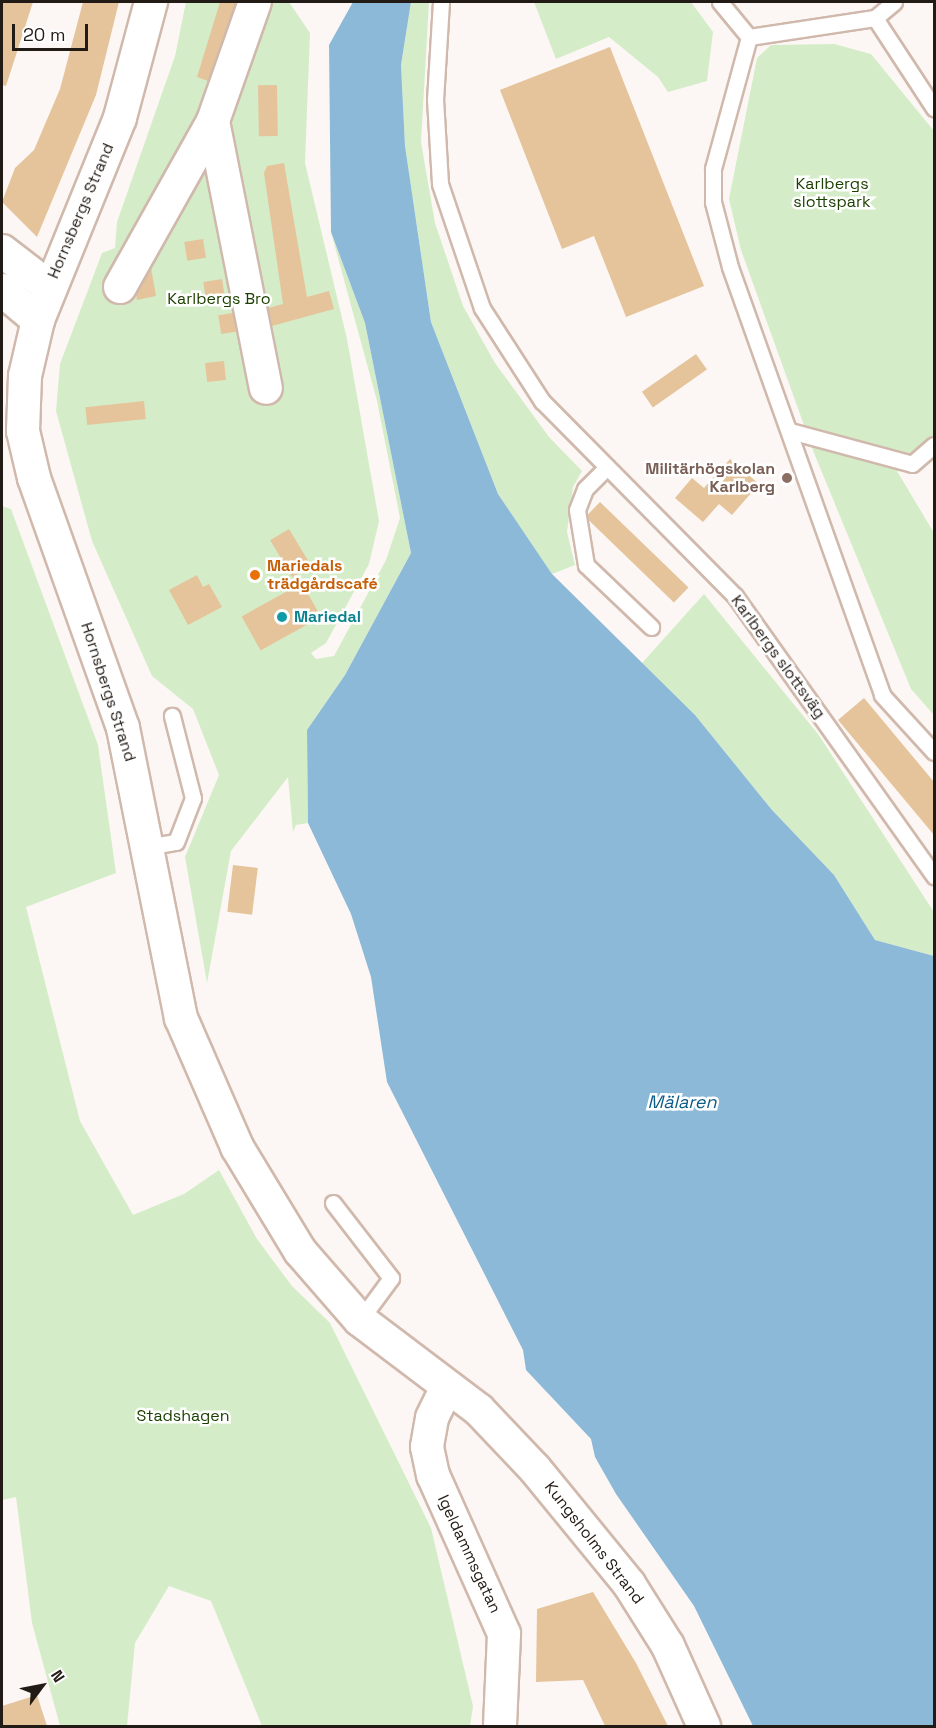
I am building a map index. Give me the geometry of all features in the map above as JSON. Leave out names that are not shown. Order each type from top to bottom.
[{"type":"street","name":"Hornsbergs Strand","points":[[151,2],[120,118],[49,288],[38,320],[25,376],[26,451],[123,728],[182,1018],[218,1108],[294,1242],[360,1320],[447,1387]]},
{"type":"street","points":[[120,287],[213,121],[255,2]]},
{"type":"street","points":[[213,121],[266,388]]},
{"type":"street","points":[[2,251],[49,288]]},
{"type":"street","points":[[2,290],[38,320]]},
{"type":"street","name":"Igeldammsgatan","points":[[447,1387],[432,1418],[427,1448],[433,1475],[504,1634],[500,1726]]},
{"type":"street","name":"Kungsholms Strand","points":[[447,1387],[494,1423],[629,1584],[668,1646],[704,1726]]},
{"type":"lane","name":"Karlbergs slottsväg","points":[[441,2],[435,99],[440,184],[482,308],[542,401],[735,596],[934,876]]},
{"type":"lane","points":[[720,2],[749,36]]},
{"type":"lane","points":[[749,36],[874,18],[894,2]]},
{"type":"lane","points":[[874,18],[934,108]]},
{"type":"lane","points":[[749,36],[713,169],[713,202],[730,267],[882,695],[934,752]]},
{"type":"lane","points":[[790,431],[912,464],[934,445]]},
{"type":"lane","points":[[607,467],[585,489],[576,510],[586,565],[651,627]]},
{"type":"lane","points":[[147,847],[176,842],[193,798],[172,716]]},
{"type":"lane","points":[[333,1203],[391,1278],[360,1320]]},
{"type":"green space","name":"Karlbergs Bro","points":[[186,2],[289,2],[310,33],[305,163],[347,339],[379,521],[369,564],[326,643],[311,653],[316,659],[334,656],[386,560],[400,518],[377,401],[331,232],[365,323],[411,553],[345,675],[307,730],[308,823],[296,825],[293,832],[288,777],[231,851],[207,983],[185,857],[219,775],[193,709],[152,676],[92,541],[56,411],[60,364],[102,253],[115,248],[117,222],[175,56]]},
{"type":"green space","points":[[411,2],[429,2],[421,142],[435,223],[463,306],[495,363],[549,437],[582,471],[573,487],[567,532],[575,565],[552,574],[498,494],[431,322],[405,146],[401,65]]},
{"type":"green space","points":[[534,2],[691,2],[713,32],[707,81],[668,92],[658,77],[609,37],[556,59]]},
{"type":"green space","name":"Karlbergs slottspark","points":[[834,44],[871,54],[934,131],[934,435],[897,471],[934,533],[934,715],[911,689],[814,453],[741,250],[729,199],[757,58],[771,45]]},
{"type":"green space","name":"Stadshagen","points":[[2,506],[11,509],[98,745],[116,873],[26,907],[80,1121],[133,1215],[184,1194],[219,1170],[257,1239],[292,1286],[330,1323],[431,1528],[473,1706],[470,1726],[262,1726],[211,1601],[169,1586],[135,1643],[127,1726],[60,1726],[32,1623],[16,1497],[2,1500]]},
{"type":"green space","points":[[704,594],[818,734],[934,912],[934,956],[875,940],[834,875],[772,810],[695,715],[642,663]]},
{"type":"water","name":"Mälaren","points":[[353,2],[411,2],[401,65],[405,146],[431,322],[498,494],[552,574],[695,715],[772,810],[834,875],[875,940],[934,956],[934,1726],[753,1726],[694,1606],[616,1494],[595,1457],[591,1439],[526,1370],[523,1350],[387,1082],[371,977],[351,914],[308,823],[307,730],[345,675],[411,553],[365,323],[331,232],[329,45]]},
{"type":"building","points":[[2,2],[33,2],[6,86],[2,85]]},
{"type":"building","points":[[83,2],[119,2],[96,95],[37,237],[2,202],[15,168],[34,150],[60,89]]},
{"type":"building","points":[[220,2],[236,2],[208,81],[197,77]]},
{"type":"building","points":[[610,47],[704,286],[626,317],[594,236],[562,249],[500,90]]},
{"type":"building","points":[[258,85],[277,85],[278,136],[259,136]]},
{"type":"building","points":[[284,163],[307,297],[329,291],[334,309],[272,326],[268,308],[283,304],[264,173],[267,166]]},
{"type":"building","points":[[203,239],[206,258],[187,261],[184,242]]},
{"type":"building","points":[[151,268],[156,296],[137,300],[136,295]]},
{"type":"building","points":[[222,279],[225,298],[206,301],[203,282]]},
{"type":"building","points":[[233,313],[236,332],[221,334],[218,315]]},
{"type":"building","points":[[696,354],[707,370],[653,407],[642,392]]},
{"type":"building","points":[[224,361],[226,380],[207,382],[205,363]]},
{"type":"building","points":[[144,401],[146,419],[87,425],[85,407]]},
{"type":"building","points":[[730,459],[759,484],[732,515],[719,504],[703,522],[675,498],[692,478],[704,488]]},
{"type":"building","points":[[600,502],[688,587],[674,603],[585,517]]},
{"type":"building","points":[[289,529],[311,566],[292,577],[270,540]]},
{"type":"building","points":[[197,575],[203,587],[209,584],[222,607],[188,625],[169,590]]},
{"type":"building","name":"Mariedal","points":[[302,583],[321,617],[261,651],[242,616]]},
{"type":"building","points":[[864,698],[934,782],[934,835],[838,720]]},
{"type":"building","points":[[233,865],[258,868],[252,915],[227,912]]},
{"type":"building","points":[[593,1592],[636,1663],[668,1726],[605,1726],[583,1680],[536,1682],[537,1609]]},
{"type":"building","points":[[37,1695],[47,1726],[2,1726],[2,1706]]},
{"type":"place","name":"Militärhögskolan Karlberg","points":[[787,478]]},
{"type":"place","name":"Mariedals trädgårdscafé","points":[[255,575]]},
{"type":"place","name":"Mariedal","points":[[282,617]]}]
